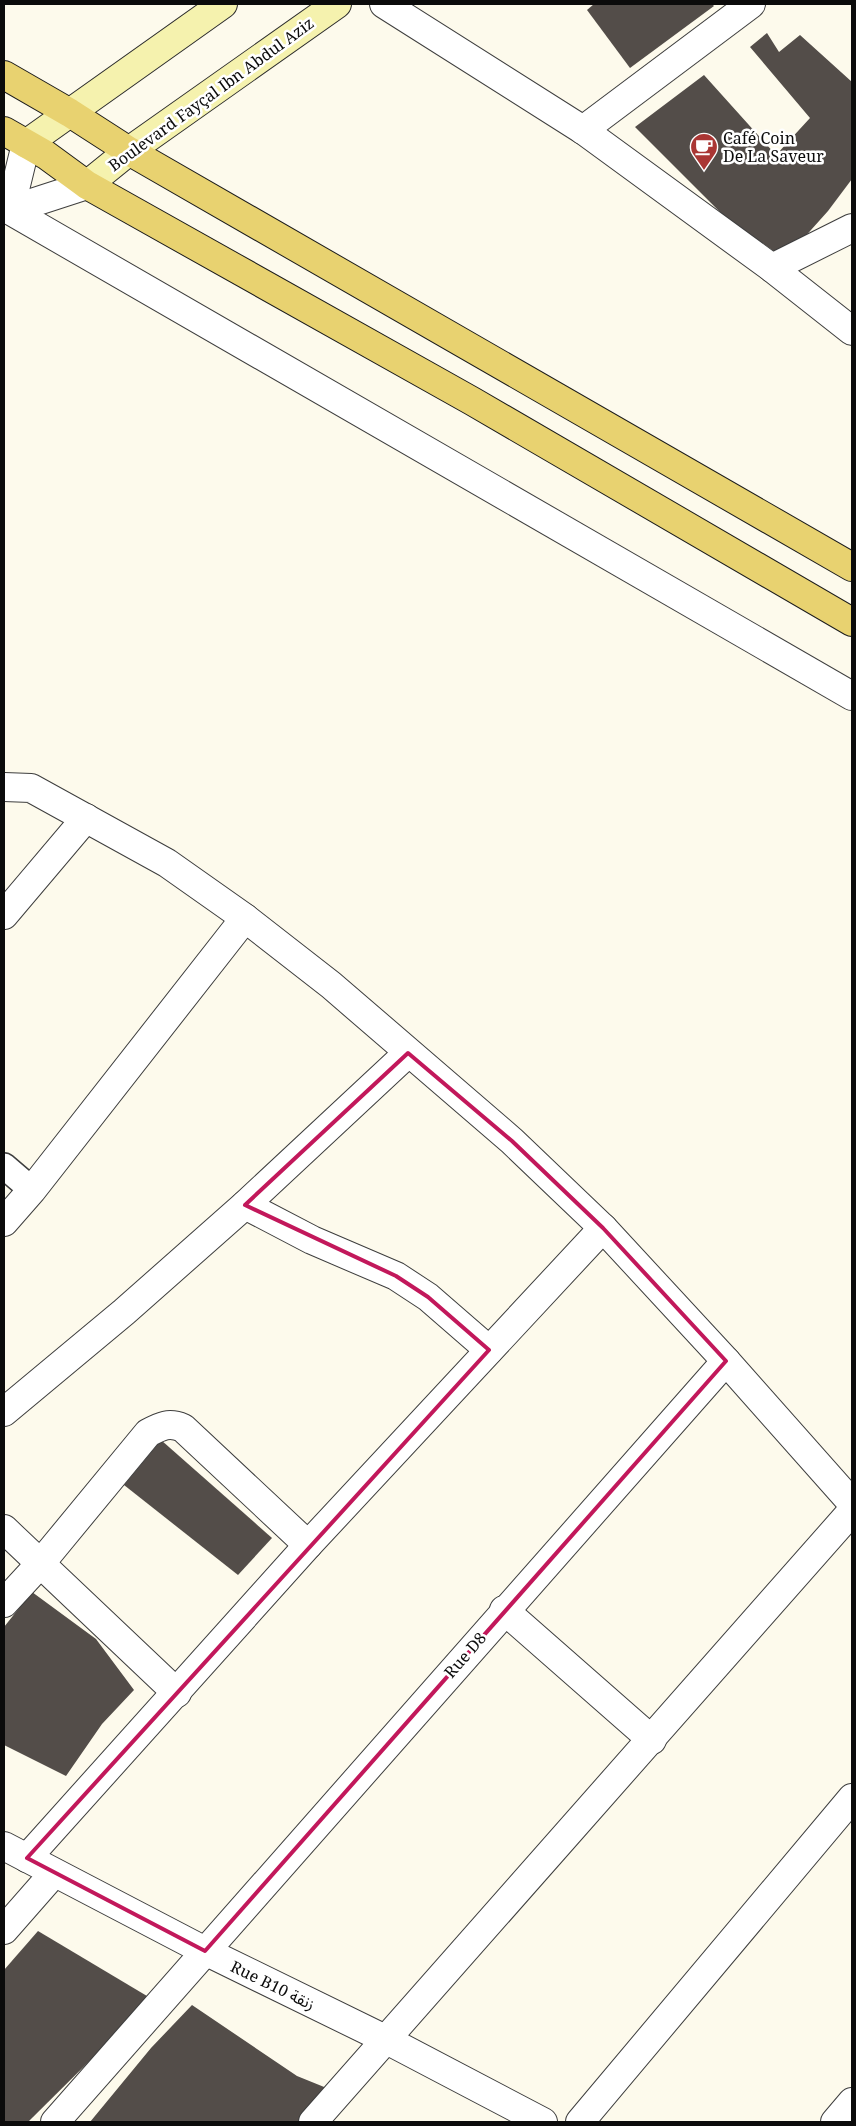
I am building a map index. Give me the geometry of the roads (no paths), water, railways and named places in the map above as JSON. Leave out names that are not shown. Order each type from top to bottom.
[{"type":"main road","points":[[15,138],[70,113],[223,4]]},
{"type":"main road","name":"Boulevard Fayçal Ibn Abdul Aziz","points":[[87,185],[129,151],[337,4]]},
{"type":"main road","points":[[4,75],[70,113],[129,151],[852,567]]},
{"type":"main road","points":[[15,138],[46,155],[87,185],[472,401],[852,622]]},
{"type":"street","points":[[384,4],[582,130],[772,268],[852,331]]},
{"type":"street","points":[[582,130],[751,4]]},
{"type":"street","points":[[7,209],[15,138]]},
{"type":"street","points":[[7,209],[87,185]]},
{"type":"street","points":[[7,209],[852,696]]},
{"type":"street","points":[[772,268],[852,228]]},
{"type":"street","points":[[4,786],[31,788],[167,863],[246,918],[331,985],[408,1053],[512,1140],[603,1228],[726,1361],[852,1503]]},
{"type":"street","points":[[4,915],[86,818]]},
{"type":"street","points":[[4,1222],[32,1190],[246,918]]},
{"type":"street","points":[[4,1412],[124,1312],[245,1205],[408,1053]]},
{"type":"street","points":[[4,1166],[32,1190]]},
{"type":"street","points":[[245,1205],[312,1240],[396,1276],[428,1297],[489,1350]]},
{"type":"street","points":[[15,1852],[177,1693],[308,1545],[603,1228]]},
{"type":"street","name":"Rue D8","points":[[55,2122],[504,1610],[726,1361]]},
{"type":"street","points":[[4,1603],[40,1564],[148,1433],[161,1426],[173,1424],[183,1428],[308,1545]]},
{"type":"street","points":[[313,2122],[652,1740],[852,1511]]},
{"type":"street","points":[[4,1529],[177,1693]]},
{"type":"street","points":[[504,1610],[652,1740]]},
{"type":"street","points":[[580,2122],[852,1798]]},
{"type":"street","name":"Rue B10 زنقة","points":[[15,1852],[204,1951],[385,2039],[543,2122]]},
{"type":"street","points":[[4,1930],[54,1873]]},
{"type":"street","points":[[835,2122],[852,2102]]},
{"type":"place","name":"Café Coin De La Saveur","points":[[704,171]]}]
